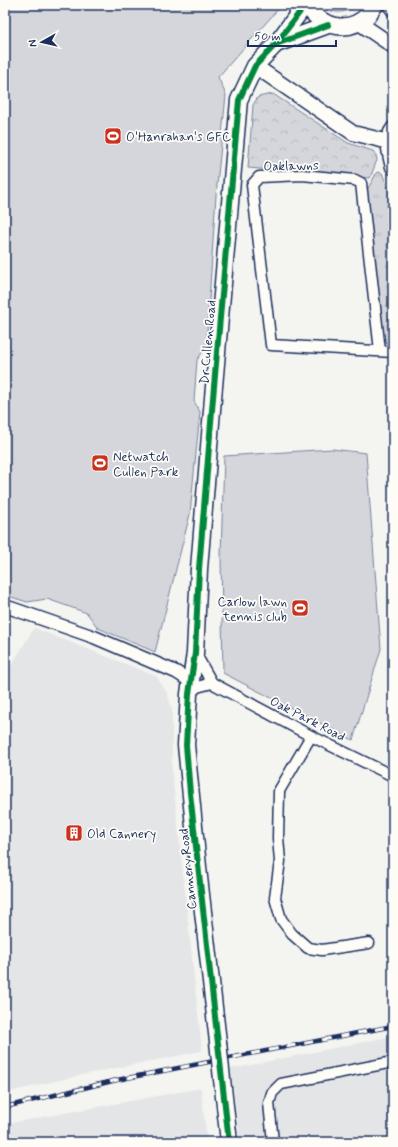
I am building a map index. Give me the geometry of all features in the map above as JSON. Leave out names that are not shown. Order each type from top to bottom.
[{"type":"main road","points":[[306,5],[319,20],[328,25]]},
{"type":"main road","name":"Dr Cullen Road","points":[[190,687],[195,653],[199,569],[239,100],[255,66],[276,44],[306,5]]},
{"type":"main road","points":[[276,44],[328,25],[343,26],[358,22],[368,15],[375,5]]},
{"type":"main road","points":[[390,5],[393,8]]},
{"type":"main road","points":[[358,22],[393,46]]},
{"type":"main road","points":[[255,66],[353,134],[389,142]]},
{"type":"main road","points":[[393,129],[389,142],[390,156],[393,166]]},
{"type":"main road","name":"Cannery Road","points":[[190,687],[186,745],[229,1142]]},
{"type":"street","name":"Oaklawns","points":[[380,351],[362,183],[355,180],[302,176],[258,177],[252,185],[271,345],[393,352]]},
{"type":"street","points":[[5,606],[94,637],[176,672],[190,687],[197,687],[212,683],[195,653]]},
{"type":"street","name":"Oak Park Road","points":[[212,683],[311,736],[393,776]]},
{"type":"street","points":[[311,736],[280,791],[278,838],[280,861],[275,898],[281,919],[292,934],[308,948],[322,950],[369,943]]},
{"type":"street","points":[[273,1142],[269,1103],[272,1093],[281,1084],[393,1062]]},
{"type":"shaded area","points":[[34,628],[156,676],[167,693],[172,709],[172,772],[202,1051],[81,1075],[5,1093],[5,676]]},
{"type":"shaded area","points":[[393,1036],[393,1142],[240,1142],[231,1069]]},
{"type":"shaded area","points":[[201,1088],[207,1142],[5,1142],[5,1124]]},
{"type":"green space","name":"Netwatch Cullen Park","points":[[5,5],[280,5],[280,7],[218,77],[226,95],[216,195],[206,347],[197,360],[194,401],[200,412],[190,514],[155,652],[98,628],[87,613],[47,599],[27,602],[5,595]]},
{"type":"green space","points":[[321,5],[355,5],[343,12],[334,12]]},
{"type":"green space","points":[[273,94],[348,143],[373,151],[377,160],[370,178],[248,168],[253,105],[258,97]]},
{"type":"green space","points":[[377,172],[382,173],[393,201],[393,345],[387,344],[384,339],[366,192]]},
{"type":"green space","name":"Carlow lawn tennis club","points":[[332,449],[366,453],[381,649],[353,740],[223,673],[221,556],[224,456]]},
{"type":"railway","points":[[5,1107],[117,1080],[393,1026]]},
{"type":"cycle path","points":[[229,1142],[190,793],[186,745],[189,694],[195,653],[199,569],[239,100],[255,66],[276,44],[305,5]]},
{"type":"cycle path","points":[[276,44],[328,25]]},
{"type":"place","name":"O'Hanrahan's GFC","points":[[113,136]]},
{"type":"place","name":"Netwatch Cullen Park","points":[[100,463]]},
{"type":"place","name":"Carlow lawn tennis club","points":[[300,608]]},
{"type":"place","name":"Old Cannery","points":[[74,833]]}]
